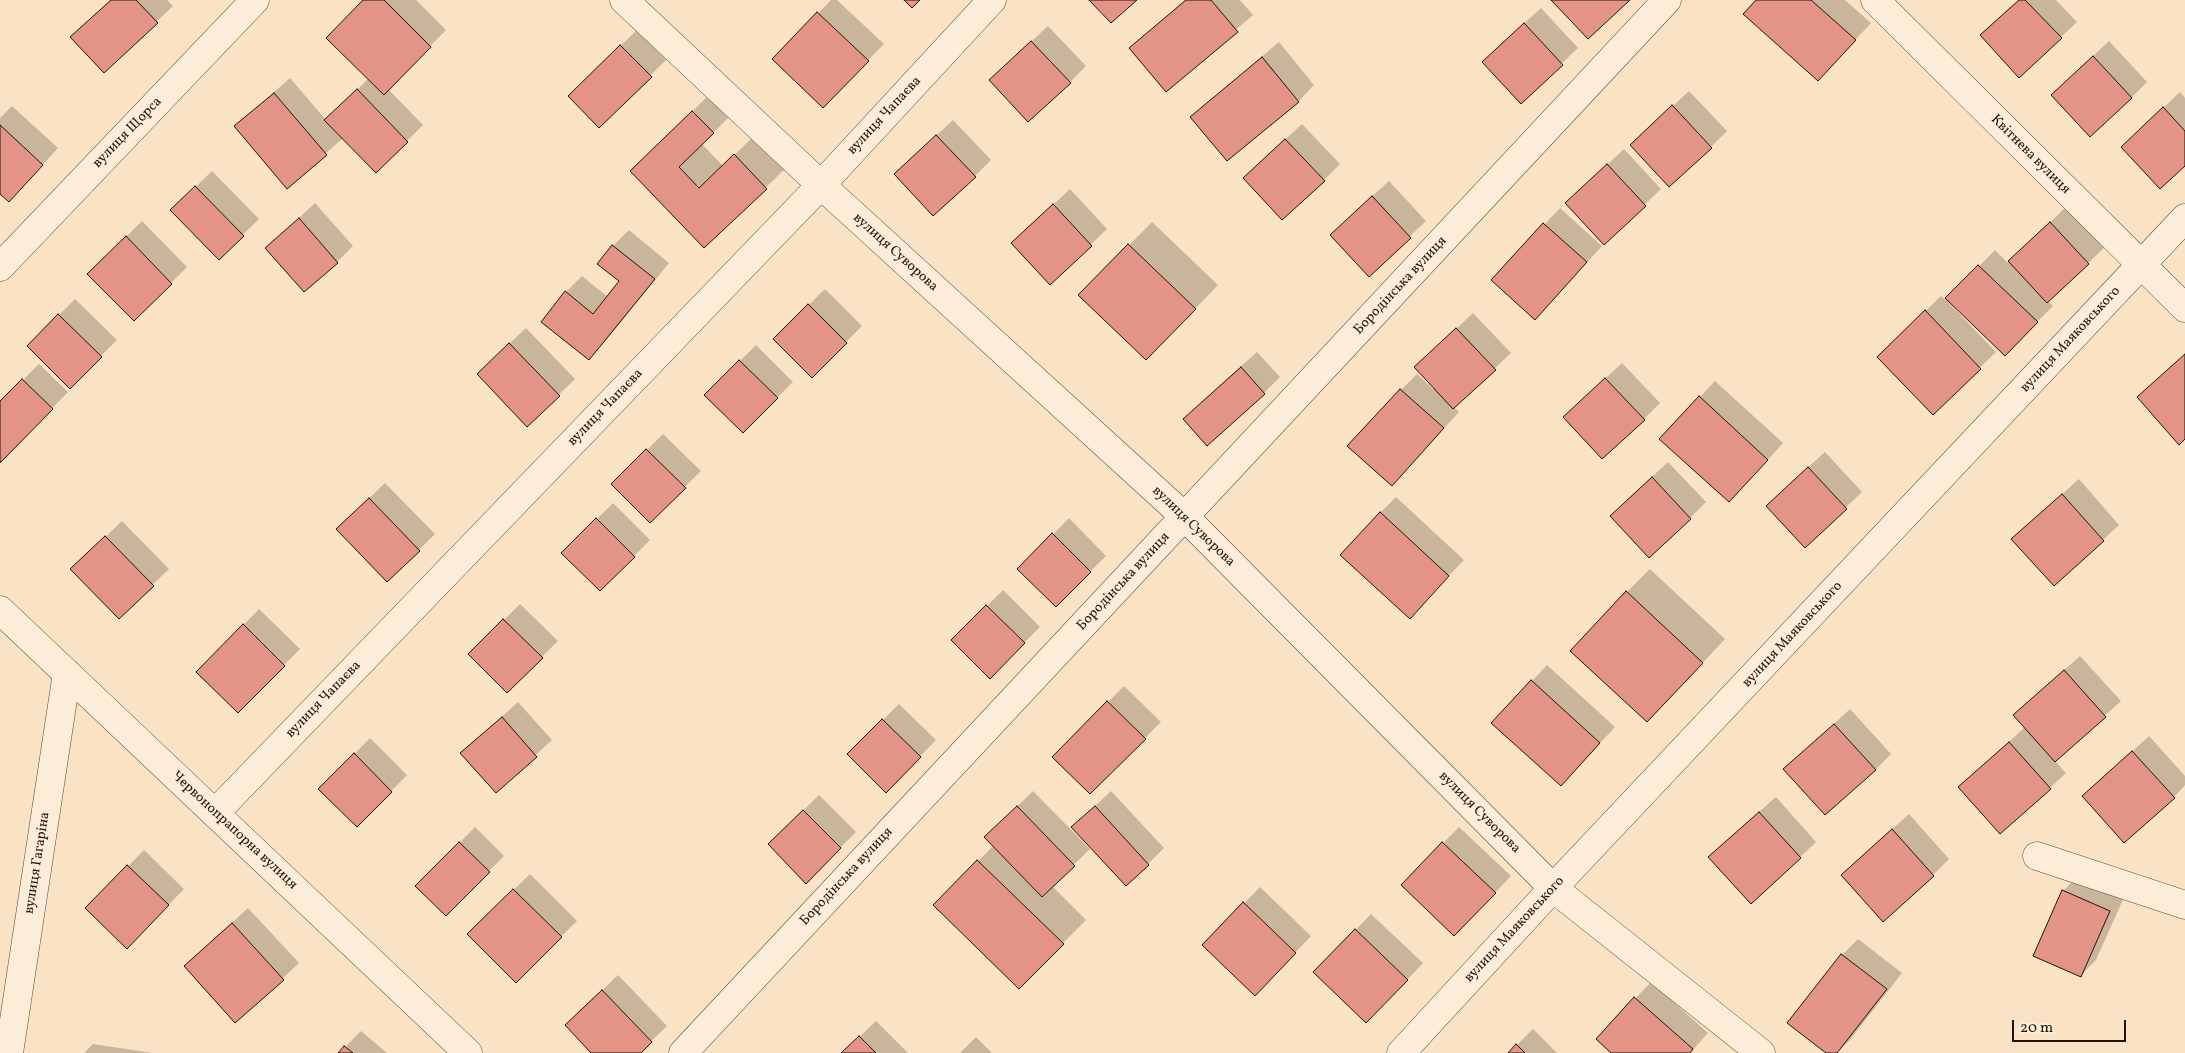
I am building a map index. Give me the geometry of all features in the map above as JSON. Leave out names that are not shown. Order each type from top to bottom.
[{"type":"street","name":"вулиця Щорса","points":[[0,267],[255,0]]},
{"type":"street","name":"вулиця Суворова","points":[[624,0],[821,185],[1185,517],[1553,888],[1761,1053]]},
{"type":"street","name":"вулиця Чапаєва","points":[[215,813],[821,185],[992,0]]},
{"type":"street","name":"Бородінська вулиця","points":[[683,1053],[1667,0]]},
{"type":"street","name":"Квітнева вулиця","points":[[1875,0],[2185,308]]},
{"type":"street","name":"вулиця Маяковського","points":[[1401,1053],[1553,888],[2185,218]]},
{"type":"street","name":"Червонопрапорна вулиця","points":[[0,610],[468,1053]]},
{"type":"street","name":"вулиця Гагаріна","points":[[9,1053],[67,673]]},
{"type":"street","points":[[2037,856],[2185,905]]},
{"type":"building","points":[[111,0],[136,0],[158,23],[104,73],[70,37]]},
{"type":"building","points":[[363,0],[384,0],[431,47],[384,95],[326,38]]},
{"type":"building","points":[[904,0],[920,0],[912,8]]},
{"type":"building","points":[[1089,0],[1137,0],[1111,23]]},
{"type":"building","points":[[1186,0],[1211,0],[1238,32],[1166,92],[1129,48]]},
{"type":"building","points":[[1551,0],[1630,0],[1588,39]]},
{"type":"building","points":[[1756,0],[1811,0],[1856,40],[1818,81],[1743,14]]},
{"type":"building","points":[[2019,0],[2025,0],[2062,38],[2019,78],[1980,35]]},
{"type":"building","points":[[817,12],[869,61],[823,108],[772,59]]},
{"type":"building","points":[[1524,23],[1563,65],[1521,104],[1482,62]]},
{"type":"building","points":[[1031,41],[1071,83],[1028,122],[989,80]]},
{"type":"building","points":[[620,45],[652,77],[599,128],[568,96]]},
{"type":"building","points":[[2093,56],[2132,98],[2090,137],[2051,95]]},
{"type":"building","points":[[1262,57],[1299,102],[1227,161],[1190,117]]},
{"type":"building","points":[[357,89],[408,142],[376,173],[324,120]]},
{"type":"building","points":[[274,93],[327,155],[287,189],[234,126]]},
{"type":"building","points":[[1672,105],[1712,148],[1669,187],[1630,145]]},
{"type":"building","points":[[2163,107],[2185,131],[2185,166],[2160,189],[2121,147]]},
{"type":"building","points":[[692,111],[714,133],[679,167],[699,188],[734,154],[767,189],[704,248],[630,171]]},
{"type":"building","points":[[0,125],[43,165],[9,202],[0,194]]},
{"type":"building","points":[[936,135],[976,177],[933,216],[894,174]]},
{"type":"building","points":[[1285,139],[1325,181],[1282,220],[1243,178]]},
{"type":"building","points":[[1607,164],[1646,206],[1604,245],[1565,203]]},
{"type":"building","points":[[195,186],[244,236],[219,260],[170,210]]},
{"type":"building","points":[[1372,196],[1411,238],[1369,277],[1330,235]]},
{"type":"building","points":[[1053,204],[1092,246],[1050,285],[1011,243]]},
{"type":"building","points":[[299,218],[338,263],[304,292],[265,248]]},
{"type":"building","points":[[2050,222],[2089,264],[2047,303],[2008,261]]},
{"type":"building","points":[[1543,223],[1587,262],[1535,320],[1491,280]]},
{"type":"building","points":[[126,236],[172,284],[134,321],[87,274]]},
{"type":"building","points":[[1128,244],[1196,309],[1146,360],[1078,295]]},
{"type":"building","points":[[612,245],[655,279],[589,360],[541,322],[565,291],[593,314],[619,281],[597,264]]},
{"type":"building","points":[[1978,265],[2038,322],[2005,356],[1945,298]]},
{"type":"building","points":[[808,304],[847,343],[812,378],[773,339]]},
{"type":"building","points":[[1925,310],[1981,369],[1933,415],[1877,357]]},
{"type":"building","points":[[58,314],[102,357],[70,389],[27,346]]},
{"type":"building","points":[[1456,328],[1496,370],[1453,409],[1414,367]]},
{"type":"building","points":[[509,343],[560,396],[527,427],[477,374]]},
{"type":"building","points":[[2185,354],[2185,439],[2179,445],[2137,397]]},
{"type":"building","points":[[739,360],[778,398],[743,433],[704,395]]},
{"type":"building","points":[[1241,367],[1265,394],[1207,446],[1183,419]]},
{"type":"building","points":[[1605,378],[1645,420],[1602,459],[1563,417]]},
{"type":"building","points":[[22,379],[53,409],[0,463],[0,401]]},
{"type":"building","points":[[1400,389],[1444,428],[1392,486],[1347,446]]},
{"type":"building","points":[[1699,396],[1768,460],[1729,502],[1659,439]]},
{"type":"building","points":[[646,449],[686,488],[650,523],[611,484]]},
{"type":"building","points":[[1808,467],[1847,509],[1805,548],[1766,506]]},
{"type":"building","points":[[1652,477],[1691,519],[1649,558],[1610,516]]},
{"type":"building","points":[[2062,494],[2104,541],[2054,586],[2011,539]]},
{"type":"building","points":[[369,498],[420,551],[387,582],[336,529]]},
{"type":"building","points":[[1380,512],[1449,576],[1410,619],[1340,555]]},
{"type":"building","points":[[596,518],[635,557],[600,591],[561,553]]},
{"type":"building","points":[[1052,533],[1091,572],[1056,607],[1017,569]]},
{"type":"building","points":[[105,536],[154,586],[119,619],[70,569]]},
{"type":"building","points":[[1626,591],[1703,663],[1647,722],[1570,651]]},
{"type":"building","points":[[986,605],[1025,643],[990,679],[951,640]]},
{"type":"building","points":[[503,619],[543,658],[507,693],[468,654]]},
{"type":"building","points":[[243,624],[285,666],[238,713],[196,672]]},
{"type":"building","points":[[2064,670],[2106,717],[2055,762],[2013,715]]},
{"type":"building","points":[[1531,680],[1600,743],[1561,786],[1491,723]]},
{"type":"building","points":[[1107,701],[1146,739],[1090,794],[1052,757]]},
{"type":"building","points":[[502,717],[537,757],[496,793],[460,753]]},
{"type":"building","points":[[882,719],[921,757],[886,793],[847,754]]},
{"type":"building","points":[[1834,724],[1876,770],[1825,815],[1783,769]]},
{"type":"building","points":[[2009,742],[2051,789],[2000,834],[1958,787]]},
{"type":"building","points":[[2132,751],[2175,798],[2124,843],[2082,796]]},
{"type":"building","points":[[354,753],[392,792],[357,827],[318,789]]},
{"type":"building","points":[[1017,806],[1075,866],[1042,897],[984,837]]},
{"type":"building","points":[[1095,806],[1149,865],[1126,886],[1071,827]]},
{"type":"building","points":[[803,810],[841,848],[806,884],[768,844]]},
{"type":"building","points":[[1759,812],[1801,858],[1751,904],[1708,857]]},
{"type":"building","points":[[1892,829],[1934,876],[1883,922],[1841,875]]},
{"type":"building","points":[[459,842],[490,872],[446,916],[415,886]]},
{"type":"building","points":[[1442,842],[1496,893],[1454,936],[1401,885]]},
{"type":"building","points":[[977,860],[1064,944],[1019,989],[933,905]]},
{"type":"building","points":[[127,865],[169,905],[127,949],[85,908]]},
{"type":"building","points":[[513,889],[562,937],[516,983],[467,934]]},
{"type":"building","points":[[2062,890],[2110,911],[2081,977],[2033,956]]},
{"type":"building","points":[[1243,902],[1296,953],[1255,996],[1202,945]]},
{"type":"building","points":[[232,923],[284,980],[235,1023],[184,966]]},
{"type":"building","points":[[1355,929],[1408,980],[1366,1023],[1313,972]]},
{"type":"building","points":[[1841,954],[1887,989],[1837,1053],[1826,1053],[1787,1023]]},
{"type":"building","points":[[602,990],[652,1042],[641,1053],[591,1053],[565,1025]]},
{"type":"building","points":[[1634,997],[1693,1049],[1690,1053],[1611,1053],[1596,1039]]},
{"type":"building","points":[[859,1036],[876,1053],[841,1053]]},
{"type":"building","points":[[1516,1044],[1525,1053],[1508,1053]]},
{"type":"building","points":[[344,1046],[353,1053],[338,1053]]}]
